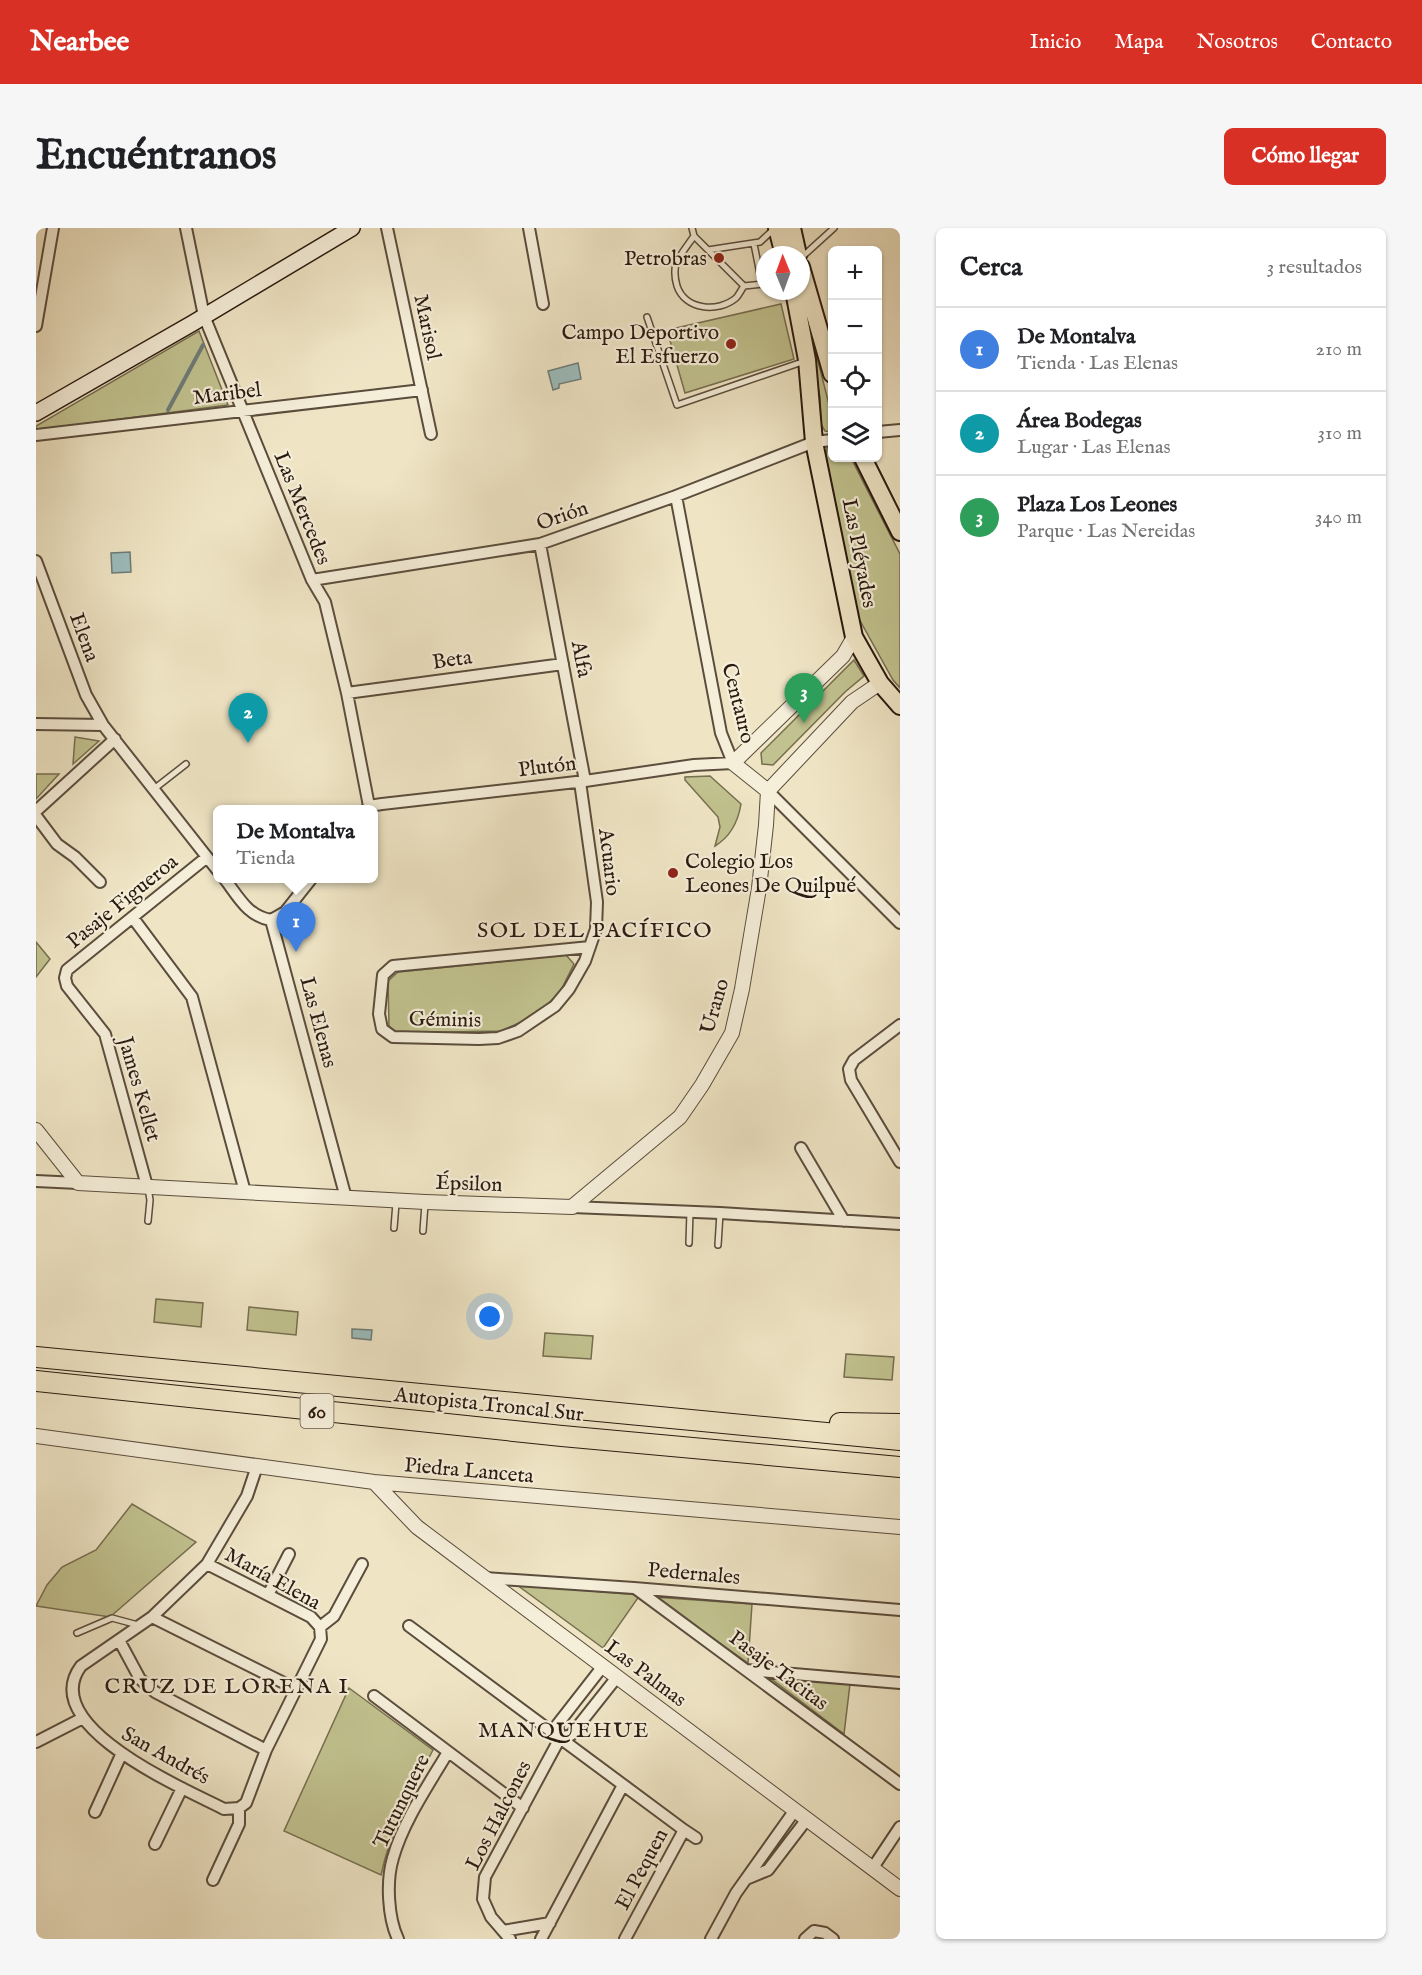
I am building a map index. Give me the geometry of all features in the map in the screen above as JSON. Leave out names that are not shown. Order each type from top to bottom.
[{"type":"highway","name":"Autopista Troncal Sur","points":[[36,1355],[77,1362],[900,1440]]},
{"type":"highway","name":"Autopista Troncal Sur","points":[[36,1382],[562,1436],[900,1467]]},
{"type":"highway","points":[[689,1420],[900,1424]]},
{"type":"main road","points":[[36,413],[352,228]]},
{"type":"main road","points":[[776,228],[781,246]]},
{"type":"main road","points":[[792,228],[796,246]]},
{"type":"main road","points":[[810,295],[829,354]]},
{"type":"main road","name":"Las Pléyades","points":[[796,300],[807,360],[814,442],[854,638],[880,683],[900,706]]},
{"type":"main road","points":[[865,462],[900,532]]},
{"type":"street","points":[[36,326],[53,228]]},
{"type":"street","name":"Las Mercedes","points":[[186,228],[204,316],[312,580],[325,602],[347,693],[367,805]]},
{"type":"street","name":"Marisol","points":[[387,228],[431,434]]},
{"type":"street","points":[[529,228],[543,304]]},
{"type":"street","name":"Maribel","points":[[36,435],[422,390]]},
{"type":"street","points":[[882,432],[900,430]]},
{"type":"street","name":"Orión","points":[[312,580],[540,544],[676,496],[814,442],[828,440]]},
{"type":"street","name":"Centauro","points":[[676,496],[721,733],[733,763],[768,791],[900,923]]},
{"type":"street","name":"Alfa","points":[[540,544],[583,781]]},
{"type":"street","name":"Elena","points":[[36,561],[86,695],[103,724]]},
{"type":"street","points":[[733,763],[843,656],[854,638]]},
{"type":"street","name":"Beta","points":[[347,693],[563,664]]},
{"type":"street","points":[[768,791],[852,702],[880,683]]},
{"type":"street","points":[[36,724],[103,724],[213,865]]},
{"type":"street","points":[[36,811],[115,739]]},
{"type":"street","name":"Plutón","points":[[378,807],[694,765],[733,763]]},
{"type":"street","name":"Acuario","points":[[583,781],[597,902],[596,929],[590,946]]},
{"type":"street","name":"Urano","points":[[572,1207],[680,1116],[702,1085],[732,1033],[759,888],[768,791]]},
{"type":"street","points":[[36,816],[57,844],[75,857],[100,882]]},
{"type":"street","name":"Pasaje Figueroa","points":[[65,978],[67,970],[207,857]]},
{"type":"street","points":[[227,883],[251,914],[271,920],[285,912],[309,883]]},
{"type":"street","points":[[133,918],[192,997],[244,1192]]},
{"type":"street","name":"Las Elenas","points":[[271,920],[346,1198]]},
{"type":"street","name":"Géminis","points":[[590,946],[578,975],[562,998],[546,1012],[509,1035],[479,1040],[393,1037],[385,1033],[380,1024],[382,980],[386,970],[393,966],[590,946]]},
{"type":"street","name":"James Kellet","points":[[65,978],[67,986],[105,1034],[147,1186]]},
{"type":"street","points":[[900,1025],[854,1060],[849,1069],[851,1080],[900,1162]]},
{"type":"street","points":[[36,1130],[78,1183]]},
{"type":"street","points":[[801,1148],[844,1221]]},
{"type":"street","name":"Épsilon","points":[[36,1181],[396,1201],[720,1213],[900,1224]]},
{"type":"street","name":"Piedra Lanceta","points":[[36,1436],[446,1490],[900,1527]]},
{"type":"street","points":[[257,1466],[247,1496],[207,1564],[152,1617],[119,1640],[140,1678],[155,1692],[266,1750]]},
{"type":"street","name":"Las Palmas","points":[[374,1482],[417,1527],[900,1889]]},
{"type":"street","points":[[268,1596],[289,1554]]},
{"type":"street","name":"María Elena","points":[[207,1564],[311,1617],[320,1627]]},
{"type":"street","points":[[213,1880],[239,1824],[238,1808],[246,1803],[266,1750],[321,1639],[320,1627],[334,1617],[362,1564]]},
{"type":"street","name":"Pedernales","points":[[484,1578],[900,1610]]},
{"type":"street","name":"Pasaje Tacitas","points":[[634,1588],[900,1784]]},
{"type":"street","points":[[152,1617],[296,1689]]},
{"type":"street","points":[[409,1626],[684,1830]]},
{"type":"street","name":"San Andrés","points":[[119,1640],[81,1666],[74,1674],[71,1687],[72,1698],[81,1719],[100,1739],[121,1755],[224,1809],[238,1808]]},
{"type":"street","name":"Los Halcones","points":[[507,1935],[491,1917],[483,1899],[484,1877],[560,1738],[557,1725],[603,1666]]},
{"type":"street","points":[[746,1670],[900,1683]]},
{"type":"street","name":"Los Halcones","points":[[560,1738],[571,1736],[617,1677]]},
{"type":"street","points":[[374,1696],[523,1808]]},
{"type":"street","points":[[36,1742],[81,1719]]},
{"type":"street","name":"Tutunquere","points":[[398,1939],[391,1925],[389,1890],[392,1858],[409,1820],[448,1752]]},
{"type":"street","points":[[94,1812],[121,1755]]},
{"type":"street","points":[[541,1939],[622,1785]]},
{"type":"street","points":[[155,1844],[182,1788]]},
{"type":"street","points":[[711,1939],[736,1893],[795,1810]]},
{"type":"street","points":[[746,1880],[768,1870],[807,1819]]},
{"type":"street","points":[[872,1869],[900,1827]]},
{"type":"street","name":"El Pequen","points":[[625,1939],[684,1830],[696,1838]]},
{"type":"street","points":[[507,1935],[550,1923]]},
{"type":"street","points":[[805,1939],[814,1931],[825,1933],[833,1939]]},
{"type":"lane","points":[[693,228],[694,236],[744,286]]},
{"type":"lane","points":[[708,250],[754,244],[760,242],[776,228]]},
{"type":"lane","points":[[810,250],[834,228]]},
{"type":"lane","points":[[694,236],[675,266],[675,279],[683,297],[700,307],[712,307],[723,305],[736,297],[744,286],[756,285]]},
{"type":"lane","points":[[754,244],[756,253]]},
{"type":"lane","points":[[647,316],[677,405],[807,360]]},
{"type":"lane","points":[[154,789],[186,764]]},
{"type":"lane","points":[[147,1186],[150,1200],[148,1221]]},
{"type":"lane","points":[[394,1228],[396,1201]]},
{"type":"lane","points":[[423,1231],[425,1202]]},
{"type":"lane","points":[[689,1243],[690,1212]]},
{"type":"lane","points":[[718,1245],[720,1213]]},
{"type":"lane","points":[[77,1633],[112,1618],[140,1625]]},
{"type":"green space","points":[[802,300],[828,400],[828,431],[825,431],[821,424],[820,397]]},
{"type":"green space","name":"Campo Deportivo El Esfuerzo","points":[[781,304],[794,359],[685,393],[667,330]]},
{"type":"green space","points":[[199,331],[228,405],[36,430],[36,426]]},
{"type":"green space","points":[[827,448],[828,462],[853,462],[900,554],[900,688],[893,680],[858,617],[826,456]]},
{"type":"green space","points":[[854,660],[864,676],[845,692],[773,765],[762,764],[761,753]]},
{"type":"green space","points":[[75,737],[99,741],[73,764]]},
{"type":"green space","points":[[36,774],[59,774],[36,799]]},
{"type":"green space","points":[[710,776],[741,804],[732,828],[715,846],[720,827],[718,817],[685,780],[685,777]]},
{"type":"green space","points":[[36,942],[50,959],[36,977]]},
{"type":"green space","points":[[566,955],[574,964],[559,994],[532,1017],[501,1031],[396,1033],[389,1026],[388,981],[398,972]]},
{"type":"green space","points":[[156,1299],[203,1303],[201,1327],[154,1322]]},
{"type":"green space","points":[[249,1307],[298,1312],[296,1335],[247,1330]]},
{"type":"green space","points":[[545,1333],[593,1336],[591,1359],[543,1356]]},
{"type":"green space","points":[[846,1354],[894,1357],[892,1380],[844,1377]]},
{"type":"green space","points":[[132,1504],[196,1542],[110,1617],[36,1606],[47,1585],[62,1567],[96,1550]]},
{"type":"green space","points":[[517,1585],[640,1595],[603,1648]]},
{"type":"green space","points":[[654,1597],[752,1604],[748,1663]]},
{"type":"green space","points":[[770,1678],[850,1684],[844,1734]]},
{"type":"green space","points":[[349,1688],[433,1750],[396,1826],[381,1875],[284,1831]]},
{"type":"water","points":[[578,363],[581,379],[559,384],[559,388],[553,390],[548,371]]},
{"type":"water","points":[[130,552],[131,572],[112,573],[111,553]]},
{"type":"water","points":[[352,1329],[372,1330],[371,1340],[352,1338]]},
{"type":"waterway","points":[[168,410],[203,345]]},
{"type":"place","name":"Petrobras","points":[[719,258]]},
{"type":"place","name":"Campo Deportivo El Esfuerzo","points":[[731,344]]},
{"type":"place","name":"Plaza Los Leones","points":[[804,723]]},
{"type":"place","name":"Área Bodegas","points":[[248,743]]},
{"type":"place","name":"Colegio Los Leones De Quilpué","points":[[673,873]]},
{"type":"place","name":"De Montalva","points":[[296,952]]},
{"type":"district","name":"SOL DEL PACÍFICO","points":[[595,929]]},
{"type":"district","name":"CRUZ DE LORENA I","points":[[227,1685]]},
{"type":"district","name":"MANQUEHUE","points":[[564,1729]]}]
